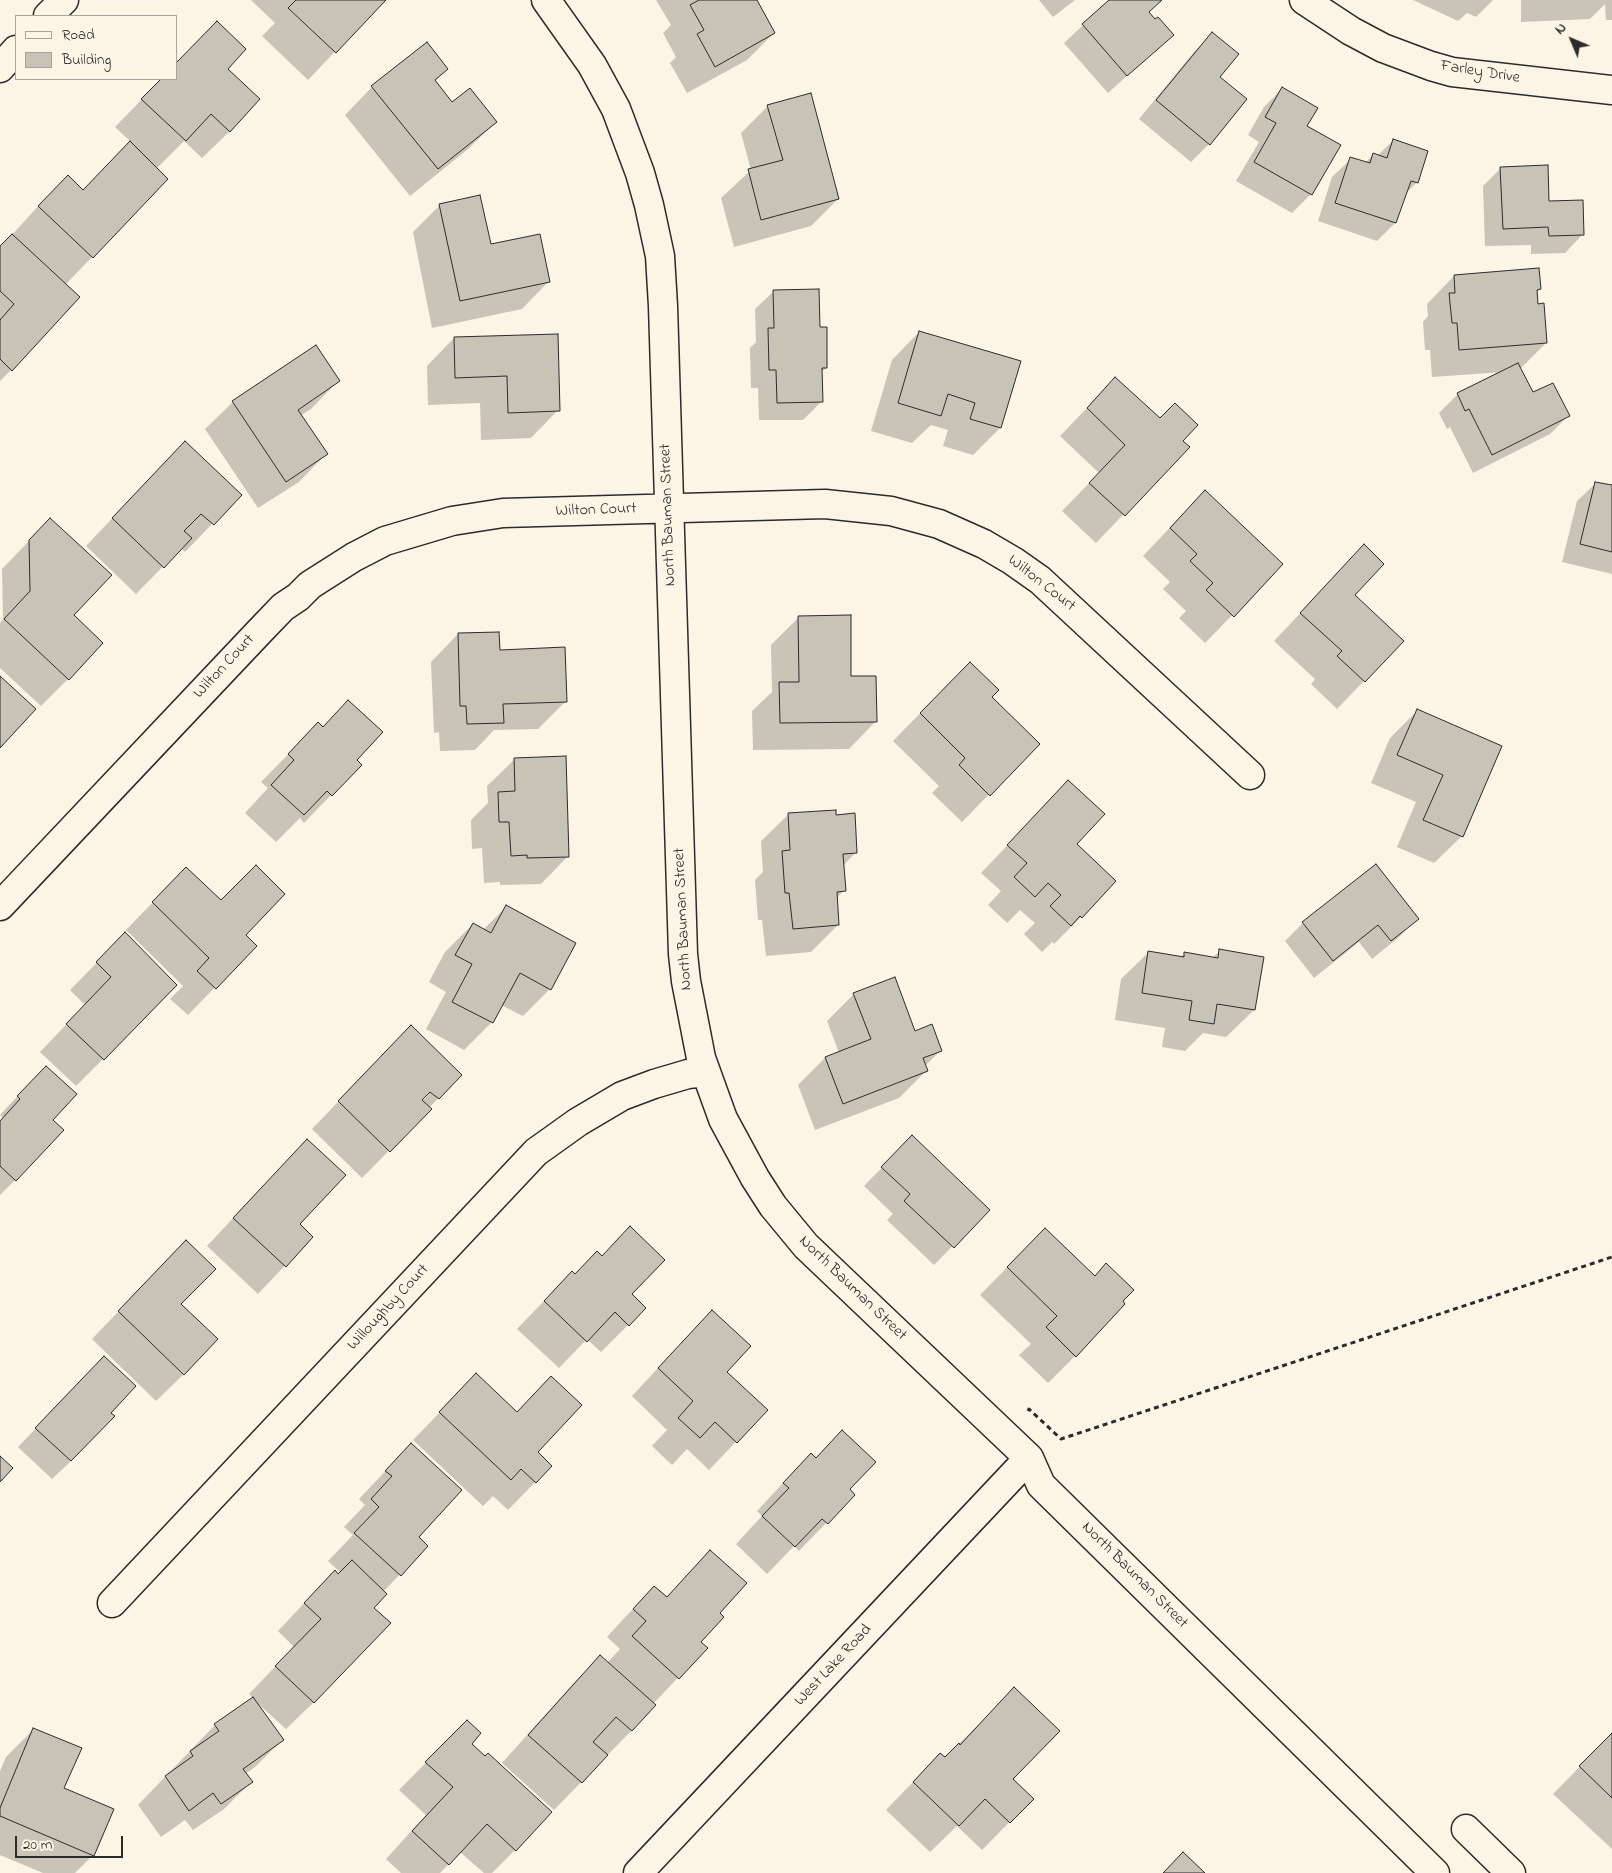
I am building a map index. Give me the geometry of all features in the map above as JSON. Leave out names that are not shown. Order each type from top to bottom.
[{"type":"street","points":[[49,15],[64,0]]},
{"type":"street","name":"North Bauman Street","points":[[546,0],[592,65],[609,94],[634,156],[650,206],[660,256],[683,954],[695,1033],[720,1111],[738,1149],[773,1206],[819,1260],[1029,1458],[1041,1485],[1435,1873]]},
{"type":"street","name":"Farley Drive","points":[[1304,0],[1351,31],[1402,56],[1431,66],[1452,72],[1612,90]]},
{"type":"street","points":[[0,68],[15,51]]},
{"type":"street","name":"Wilton Court","points":[[0,906],[283,607],[298,597],[310,585],[354,557],[385,541],[452,521],[503,512],[825,504],[874,508],[938,524],[984,544],[1020,565],[1047,585],[1250,776]]},
{"type":"street","name":"Willoughby Court","points":[[112,1603],[536,1152],[578,1122],[622,1096],[663,1081],[688,1074],[706,1072]]},
{"type":"street","name":"West Lake Road","points":[[638,1873],[1029,1458]]},
{"type":"street","points":[[1466,1829],[1511,1873]]},
{"type":"path","points":[[1005,1435],[1029,1409],[1061,1438],[1612,1257]]},
{"type":"building","points":[[296,0],[386,0],[336,53],[288,8]]},
{"type":"building","points":[[699,0],[757,0],[775,33],[715,67],[697,34],[704,30],[690,5]]},
{"type":"building","points":[[1109,0],[1162,0],[1149,12],[1155,19],[1158,17],[1174,35],[1127,76],[1082,24]]},
{"type":"building","points":[[217,21],[246,49],[228,69],[260,99],[230,132],[211,114],[186,141],[141,99],[160,80],[178,80],[178,61]]},
{"type":"building","points":[[1212,32],[1239,54],[1220,77],[1247,99],[1210,145],[1156,100]]},
{"type":"building","points":[[427,42],[448,69],[435,80],[452,102],[470,88],[497,122],[438,169],[371,86]]},
{"type":"building","points":[[1282,87],[1318,108],[1307,126],[1341,145],[1312,195],[1254,162],[1276,123],[1265,117]]},
{"type":"building","points":[[811,93],[839,199],[761,220],[748,169],[783,160],[767,105]]},
{"type":"building","points":[[1393,139],[1428,151],[1418,183],[1411,181],[1396,223],[1335,203],[1350,157],[1370,163],[1373,153],[1387,158]]},
{"type":"building","points":[[130,141],[168,179],[93,258],[38,206],[68,175],[83,190]]},
{"type":"building","points":[[1548,165],[1549,201],[1583,200],[1584,235],[1549,236],[1548,227],[1503,229],[1500,167]]},
{"type":"building","points":[[480,195],[491,244],[540,234],[550,282],[460,301],[439,204]]},
{"type":"building","points":[[12,234],[80,297],[12,371],[0,359],[0,320],[14,304],[0,291],[0,246]]},
{"type":"building","points":[[1539,268],[1541,289],[1537,290],[1538,304],[1544,303],[1547,343],[1459,350],[1457,323],[1452,323],[1449,293],[1455,293],[1454,275]]},
{"type":"building","points":[[819,289],[820,327],[827,327],[827,368],[822,368],[823,402],[777,403],[776,370],[769,370],[768,328],[774,328],[773,290]]},
{"type":"building","points":[[919,331],[1021,361],[1001,428],[970,419],[975,403],[948,394],[941,416],[898,403]]},
{"type":"building","points":[[558,334],[560,411],[508,413],[507,376],[455,378],[454,337]]},
{"type":"building","points":[[316,345],[340,381],[298,410],[328,454],[286,482],[232,401]]},
{"type":"building","points":[[1518,363],[1533,392],[1553,383],[1570,416],[1492,455],[1469,409],[1465,411],[1457,393]]},
{"type":"building","points":[[1115,377],[1160,418],[1175,403],[1198,425],[1183,441],[1190,447],[1125,516],[1089,483],[1125,445],[1087,408]]},
{"type":"building","points":[[185,441],[242,495],[214,525],[201,514],[184,531],[192,538],[164,568],[112,518]]},
{"type":"building","points":[[1595,482],[1612,485],[1612,552],[1580,544]]},
{"type":"building","points":[[1205,490],[1283,564],[1234,617],[1206,590],[1213,583],[1190,561],[1197,554],[1170,528]]},
{"type":"building","points":[[50,518],[112,575],[74,615],[103,643],[69,680],[4,619],[30,591],[29,540]]},
{"type":"building","points":[[1364,544],[1384,564],[1355,595],[1404,641],[1365,682],[1337,656],[1342,651],[1300,613]]},
{"type":"building","points":[[851,615],[851,676],[876,676],[877,722],[780,723],[779,682],[799,682],[798,616]]},
{"type":"building","points":[[499,632],[500,650],[565,647],[567,702],[503,704],[504,723],[467,724],[466,706],[460,706],[458,633]]},
{"type":"building","points":[[970,662],[999,690],[992,697],[1040,744],[990,796],[959,765],[965,758],[920,713]]},
{"type":"building","points":[[0,676],[36,709],[0,748]]},
{"type":"building","points":[[348,700],[383,732],[357,760],[362,765],[332,796],[327,791],[304,815],[271,785],[294,760],[288,754],[318,722],[323,727]]},
{"type":"building","points":[[1417,709],[1502,746],[1463,837],[1423,820],[1443,775],[1397,755]]},
{"type":"building","points":[[566,756],[569,857],[527,858],[527,855],[511,856],[509,822],[499,822],[498,792],[515,791],[514,758]]},
{"type":"building","points":[[1068,780],[1105,814],[1077,844],[1116,881],[1082,918],[1080,916],[1071,926],[1050,906],[1061,895],[1048,883],[1035,897],[1014,877],[1027,863],[1007,845]]},
{"type":"building","points":[[836,810],[836,815],[855,813],[857,853],[843,854],[846,891],[837,892],[839,925],[793,929],[789,893],[785,893],[782,851],[790,850],[788,813]]},
{"type":"building","points":[[1376,864],[1419,919],[1391,941],[1378,925],[1333,961],[1302,922]]},
{"type":"building","points":[[256,865],[285,894],[246,935],[257,946],[216,989],[197,971],[209,958],[152,902],[186,867],[221,900]]},
{"type":"building","points":[[506,905],[576,943],[551,990],[520,973],[493,1023],[452,1002],[472,964],[455,955],[473,923],[491,933]]},
{"type":"building","points":[[125,932],[177,985],[104,1060],[66,1024],[111,977],[96,962]]},
{"type":"building","points":[[1219,949],[1264,957],[1255,1010],[1217,1004],[1214,1024],[1189,1020],[1192,1001],[1142,993],[1148,951],[1184,957],[1184,952],[1218,958]]},
{"type":"building","points":[[895,977],[915,1031],[932,1024],[942,1051],[923,1058],[928,1071],[843,1104],[825,1057],[871,1039],[853,993]]},
{"type":"building","points":[[411,1025],[462,1075],[439,1099],[430,1092],[422,1100],[432,1109],[390,1152],[338,1101]]},
{"type":"building","points":[[46,1066],[77,1094],[53,1120],[64,1130],[16,1181],[0,1166],[0,1121],[20,1099],[17,1096]]},
{"type":"building","points":[[912,1135],[990,1210],[954,1248],[904,1201],[910,1194],[881,1167]]},
{"type":"building","points":[[307,1139],[346,1175],[300,1224],[313,1237],[286,1267],[233,1218]]},
{"type":"building","points":[[630,1226],[665,1260],[632,1294],[646,1308],[629,1326],[615,1312],[587,1342],[544,1301],[572,1271],[575,1274],[597,1251],[602,1256]]},
{"type":"building","points":[[1045,1228],[1095,1276],[1106,1263],[1134,1290],[1123,1301],[1125,1304],[1076,1357],[1046,1327],[1057,1316],[1007,1267]]},
{"type":"building","points":[[186,1240],[216,1269],[181,1304],[218,1339],[184,1375],[118,1311]]},
{"type":"building","points":[[712,1310],[751,1346],[727,1372],[768,1410],[737,1443],[715,1422],[700,1438],[678,1418],[693,1401],[658,1368]]},
{"type":"building","points":[[104,1356],[136,1386],[111,1413],[115,1416],[71,1461],[35,1428]]},
{"type":"building","points":[[476,1373],[517,1412],[551,1376],[582,1405],[538,1452],[552,1466],[536,1483],[521,1469],[511,1480],[439,1412]]},
{"type":"building","points":[[842,1430],[876,1462],[850,1489],[855,1495],[828,1524],[822,1519],[795,1547],[762,1516],[789,1488],[783,1483],[811,1453],[816,1458]]},
{"type":"building","points":[[411,1443],[462,1490],[419,1537],[428,1546],[401,1576],[354,1533],[379,1507],[371,1499],[392,1476],[385,1471]]},
{"type":"building","points":[[0,1456],[13,1468],[0,1482]]},
{"type":"building","points":[[710,1550],[747,1583],[720,1613],[724,1617],[701,1642],[708,1648],[679,1679],[632,1636],[646,1621],[633,1609],[654,1586],[667,1597]]},
{"type":"building","points":[[352,1560],[387,1594],[374,1608],[391,1623],[314,1703],[275,1666],[321,1619],[304,1603],[335,1570],[338,1574]]},
{"type":"building","points":[[600,1655],[656,1705],[632,1731],[616,1717],[593,1742],[608,1755],[582,1783],[528,1735]]},
{"type":"building","points":[[1014,1687],[1060,1731],[1013,1779],[1034,1799],[1010,1823],[985,1799],[959,1826],[913,1782],[940,1753],[945,1757],[959,1743],[960,1745]]},
{"type":"building","points":[[253,1697],[284,1740],[243,1769],[253,1782],[221,1804],[213,1793],[189,1811],[165,1776],[193,1756],[190,1751],[219,1731],[214,1724]]},
{"type":"building","points":[[467,1720],[481,1733],[472,1744],[485,1756],[488,1753],[552,1812],[516,1851],[487,1824],[449,1865],[412,1831],[453,1787],[425,1762]]},
{"type":"building","points":[[33,1728],[82,1748],[64,1788],[114,1809],[94,1856],[0,1816],[0,1808]]},
{"type":"building","points":[[1612,1733],[1612,1798],[1579,1766]]},
{"type":"building","points":[[1183,1852],[1205,1873],[1163,1873]]}]
